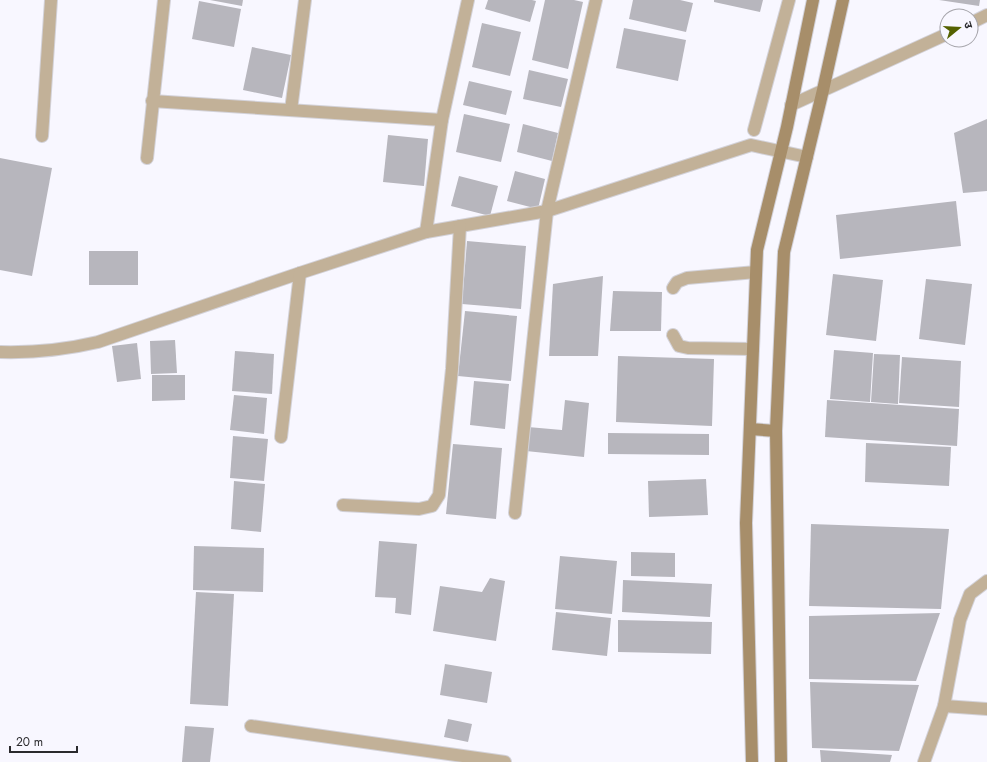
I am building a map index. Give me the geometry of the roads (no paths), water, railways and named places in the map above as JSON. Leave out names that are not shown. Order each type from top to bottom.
[{"type":"main road","points":[[752,762],[746,523],[757,250],[781,152],[813,0]]},
{"type":"main road","points":[[781,762],[776,431],[784,252],[843,0]]},
{"type":"main road","points":[[750,429],[776,431]]},
{"type":"street","points":[[42,136],[51,0]]},
{"type":"street","points":[[147,158],[164,0]]},
{"type":"street","points":[[291,110],[305,0]]},
{"type":"street","points":[[426,232],[442,120],[468,0]]},
{"type":"street","points":[[515,513],[547,211],[596,0]]},
{"type":"street","points":[[754,130],[789,0]]},
{"type":"street","points":[[791,105],[939,38]]},
{"type":"street","points":[[152,101],[442,120]]},
{"type":"street","points":[[0,352],[28,353],[70,349],[98,342],[426,232],[547,211],[751,145],[807,157]]},
{"type":"street","points":[[343,505],[419,509],[432,506],[439,495],[451,377],[460,226]]},
{"type":"street","points":[[673,288],[677,282],[687,278],[756,272]]},
{"type":"street","points":[[281,437],[300,273]]},
{"type":"street","points":[[673,335],[679,346],[688,348],[753,349]]},
{"type":"street","points":[[924,762],[944,706],[960,620],[970,594],[987,581]]},
{"type":"street","points":[[944,706],[987,709]]},
{"type":"street","points":[[251,726],[505,762]]}]
